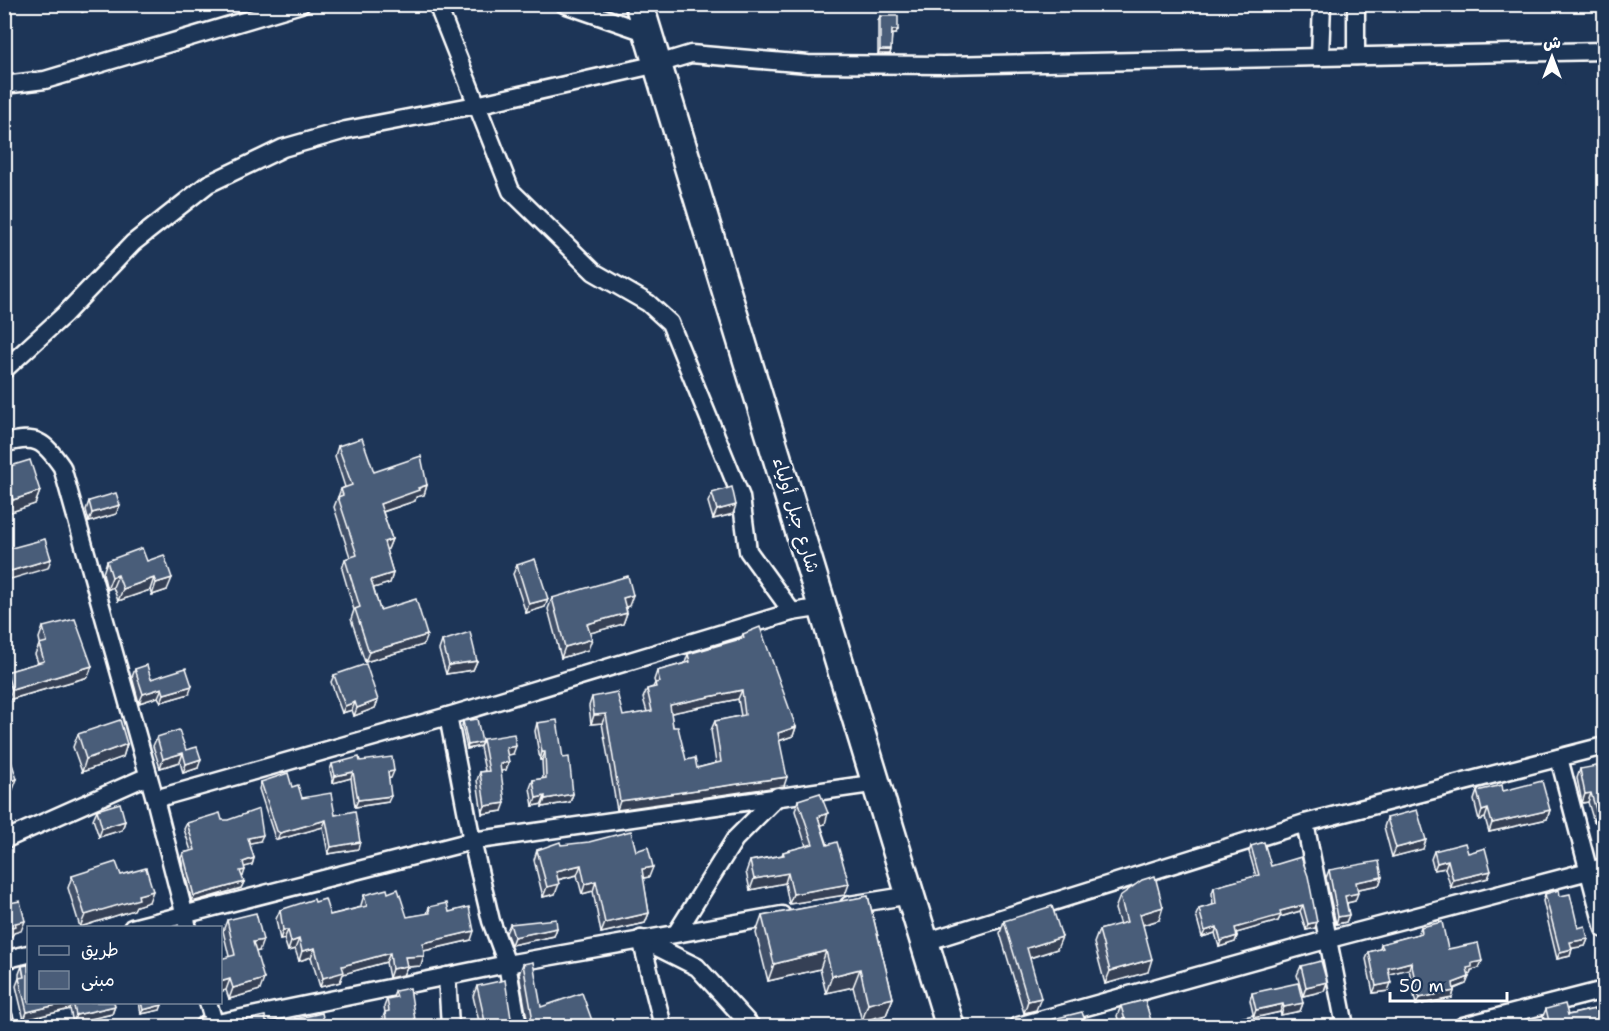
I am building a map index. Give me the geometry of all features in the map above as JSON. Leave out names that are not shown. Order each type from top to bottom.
[{"type":"highway","name":"شارع جبل أولياء","points":[[639,4],[878,783],[925,942],[943,1025]]},
{"type":"street","points":[[4,85],[45,80],[301,4]]},
{"type":"street","points":[[437,4],[511,191],[594,272],[648,303],[670,323],[741,497],[748,551],[792,612]]},
{"type":"street","points":[[564,4],[648,33]]},
{"type":"street","points":[[1320,57],[1322,4]]},
{"type":"street","points":[[1356,56],[1357,8]]},
{"type":"street","points":[[4,370],[65,314],[133,243],[208,184],[283,148],[346,130],[476,105],[658,64],[691,54],[808,64],[934,65],[1605,51]]},
{"type":"street","points":[[4,444],[23,438],[35,439],[45,445],[62,467],[155,799],[186,921]]},
{"type":"street","points":[[155,799],[448,716],[792,612],[824,607]]},
{"type":"street","points":[[448,716],[472,841],[491,921],[507,964],[518,1026]]},
{"type":"street","points":[[925,942],[1305,823],[1605,746]]},
{"type":"street","points":[[1559,758],[1597,869],[1605,929]]},
{"type":"street","points":[[4,840],[148,776]]},
{"type":"street","points":[[141,926],[186,921],[472,841],[679,814],[778,796],[878,783]]},
{"type":"street","points":[[676,932],[735,840],[778,796]]},
{"type":"street","points":[[1305,823],[1326,940],[1345,1026]]},
{"type":"street","points":[[1018,1026],[1326,940],[1597,869]]},
{"type":"street","points":[[829,908],[910,895]]},
{"type":"street","points":[[208,1004],[211,1026],[507,964],[676,932],[794,914]]},
{"type":"street","points":[[642,939],[663,1026]]},
{"type":"street","points":[[642,939],[697,967],[751,1026]]},
{"type":"street","points":[[4,960],[27,954]]},
{"type":"street","points":[[447,976],[450,1026]]},
{"type":"street","points":[[1463,1026],[1605,990]]},
{"type":"street","points":[[4,1018],[6,1026]]},
{"type":"building","points":[[880,16],[898,16],[898,30],[892,30],[891,50],[880,50]]},
{"type":"building","points":[[362,438],[374,472],[421,456],[427,485],[380,504],[392,539],[384,542],[393,573],[371,580],[380,610],[416,599],[427,635],[369,652],[355,609],[360,607],[345,559],[357,555],[338,497],[343,495],[341,489],[352,485],[338,446]]},
{"type":"building","points":[[30,460],[40,491],[13,500],[11,493],[5,495],[4,492],[4,475],[7,467]]},
{"type":"building","points":[[732,487],[736,505],[717,510],[712,493]]},
{"type":"building","points":[[116,493],[120,505],[92,513],[89,501]]},
{"type":"building","points":[[45,539],[51,559],[4,573],[4,550]]},
{"type":"building","points":[[142,548],[147,561],[164,555],[172,578],[156,583],[154,578],[123,589],[118,575],[112,577],[107,561]]},
{"type":"building","points":[[535,559],[548,599],[529,604],[517,565]]},
{"type":"building","points":[[628,576],[633,595],[623,598],[627,613],[587,624],[592,639],[565,647],[552,598]]},
{"type":"building","points":[[75,619],[92,666],[12,690],[6,672],[44,661],[39,644],[47,642],[43,627]]},
{"type":"building","points":[[760,627],[796,727],[778,733],[787,777],[620,801],[606,714],[594,715],[592,697],[617,692],[623,716],[652,711],[647,689],[656,687],[655,683],[660,682],[657,671],[690,662],[688,654],[744,638],[743,634]],"holes":[[[742,690],[745,715],[715,721],[721,762],[697,768],[695,758],[686,760],[678,727],[673,727],[670,705]]]},
{"type":"building","points":[[470,632],[477,661],[449,665],[442,641]]},
{"type":"building","points":[[366,664],[378,700],[357,708],[355,702],[345,706],[334,675]]},
{"type":"building","points":[[147,665],[151,679],[186,668],[192,686],[164,694],[162,688],[143,694],[135,669]]},
{"type":"building","points":[[477,719],[482,742],[468,745],[463,721]]},
{"type":"building","points":[[120,720],[127,744],[86,759],[78,734]]},
{"type":"building","points":[[557,720],[563,758],[569,757],[573,794],[545,799],[545,796],[536,798],[533,780],[546,778],[545,752],[542,752],[537,723]]},
{"type":"building","points":[[179,730],[186,750],[197,747],[201,759],[186,764],[183,753],[163,759],[157,737]]},
{"type":"building","points":[[514,734],[516,746],[506,748],[509,762],[500,764],[505,803],[485,806],[480,772],[489,771],[483,739]]},
{"type":"building","points":[[4,740],[17,779],[4,783]]},
{"type":"building","points":[[359,757],[360,761],[392,757],[394,771],[388,772],[391,796],[358,800],[353,772],[335,776],[332,764]]},
{"type":"building","points":[[1601,765],[1605,784],[1605,823],[1601,812],[1597,813],[1591,793],[1585,794],[1580,769]]},
{"type":"building","points":[[288,773],[292,787],[298,785],[302,798],[331,793],[335,815],[355,811],[360,842],[331,847],[326,820],[280,833],[277,831],[261,782]]},
{"type":"building","points":[[1542,781],[1550,810],[1492,823],[1488,809],[1482,811],[1477,791],[1502,785],[1503,791]]},
{"type":"building","points":[[820,793],[828,813],[818,817],[827,845],[837,842],[849,884],[793,894],[788,873],[754,879],[750,861],[784,855],[783,852],[813,844],[798,800]]},
{"type":"building","points":[[120,803],[125,821],[102,828],[97,810]]},
{"type":"building","points":[[259,809],[263,835],[248,838],[254,858],[243,862],[245,870],[240,871],[244,882],[194,896],[183,853],[195,850],[187,823],[220,813],[222,820],[228,820]]},
{"type":"building","points":[[1417,810],[1426,840],[1396,848],[1387,818]]},
{"type":"building","points":[[631,831],[636,851],[648,847],[653,867],[642,869],[649,913],[605,923],[596,881],[585,884],[581,865],[556,871],[559,884],[547,887],[537,850],[560,842],[561,845],[589,842]]},
{"type":"building","points":[[1264,842],[1271,866],[1301,857],[1308,876],[1317,922],[1308,924],[1303,905],[1280,911],[1281,915],[1235,928],[1237,936],[1221,941],[1217,927],[1205,931],[1199,909],[1216,904],[1214,887],[1259,875],[1251,846]]},
{"type":"building","points":[[1465,843],[1468,853],[1485,848],[1491,871],[1453,880],[1448,860],[1437,863],[1434,851]]},
{"type":"building","points":[[1379,861],[1382,877],[1356,882],[1358,893],[1345,896],[1349,915],[1338,917],[1329,870]]},
{"type":"building","points":[[116,862],[121,875],[146,868],[153,891],[138,895],[139,899],[85,915],[72,876]]},
{"type":"building","points":[[1155,876],[1163,907],[1140,914],[1152,959],[1110,971],[1099,930],[1127,922],[1120,896],[1142,880]]},
{"type":"building","points":[[387,889],[388,893],[398,889],[407,917],[430,913],[429,907],[447,903],[449,912],[469,907],[474,931],[423,943],[424,956],[405,957],[407,966],[392,969],[390,953],[342,966],[344,972],[323,978],[315,948],[302,951],[299,939],[291,942],[288,930],[283,930],[280,910],[314,899],[315,902],[325,899],[330,915],[367,906],[364,895]]},
{"type":"building","points":[[1559,890],[1560,896],[1570,894],[1578,928],[1585,926],[1588,939],[1570,942],[1572,949],[1560,952],[1545,894]]},
{"type":"building","points":[[8,896],[10,903],[20,901],[25,921],[4,929],[4,897]]},
{"type":"building","points":[[868,896],[893,998],[868,1004],[860,969],[832,976],[826,951],[774,964],[762,916]]},
{"type":"building","points":[[1052,906],[1062,937],[1027,948],[1041,998],[1028,1001],[1004,921]]},
{"type":"building","points":[[256,913],[263,940],[253,942],[264,979],[233,988],[230,979],[222,981],[222,958],[235,955],[227,920]]},
{"type":"building","points":[[556,919],[557,928],[514,937],[510,924]]},
{"type":"building","points":[[1442,922],[1448,949],[1478,943],[1482,961],[1472,963],[1472,967],[1467,968],[1469,977],[1453,983],[1454,991],[1419,998],[1411,962],[1388,968],[1391,983],[1376,986],[1369,952],[1383,948],[1381,944],[1422,933],[1421,927]]},
{"type":"building","points":[[1321,961],[1327,982],[1306,987],[1301,966]]},
{"type":"building","points":[[533,962],[541,1007],[582,993],[594,1026],[524,1026],[529,1024],[532,1015],[523,964]]},
{"type":"building","points":[[27,965],[27,1004],[61,1004],[27,1012],[19,978],[24,977],[22,966]]},
{"type":"building","points":[[505,980],[511,1018],[518,1026],[486,1026],[477,986]]},
{"type":"building","points":[[1298,983],[1303,1003],[1284,1007],[1283,1004],[1256,1010],[1252,993]]},
{"type":"building","points":[[410,988],[415,1020],[411,1021],[412,1026],[387,1026],[385,1012],[389,1011],[387,999],[397,997],[395,991]]},
{"type":"building","points":[[1605,994],[1605,1026],[1550,1026],[1546,1009],[1565,1004],[1568,1015],[1604,1007],[1600,995]]},
{"type":"building","points":[[1145,1000],[1152,1024],[1168,1019],[1170,1026],[1104,1026],[1125,1020],[1121,1006]]},
{"type":"building","points":[[73,1004],[114,1004],[115,1006],[76,1015]]},
{"type":"building","points":[[142,1004],[162,1005],[143,1010]]},
{"type":"building","points":[[1082,1012],[1087,1026],[1033,1026],[1033,1024]]},
{"type":"building","points":[[322,1013],[325,1026],[297,1026],[295,1019]]},
{"type":"building","points":[[1253,1015],[1256,1026],[1207,1026]]},
{"type":"building","points":[[265,1016],[267,1026],[239,1026],[237,1022]]}]
